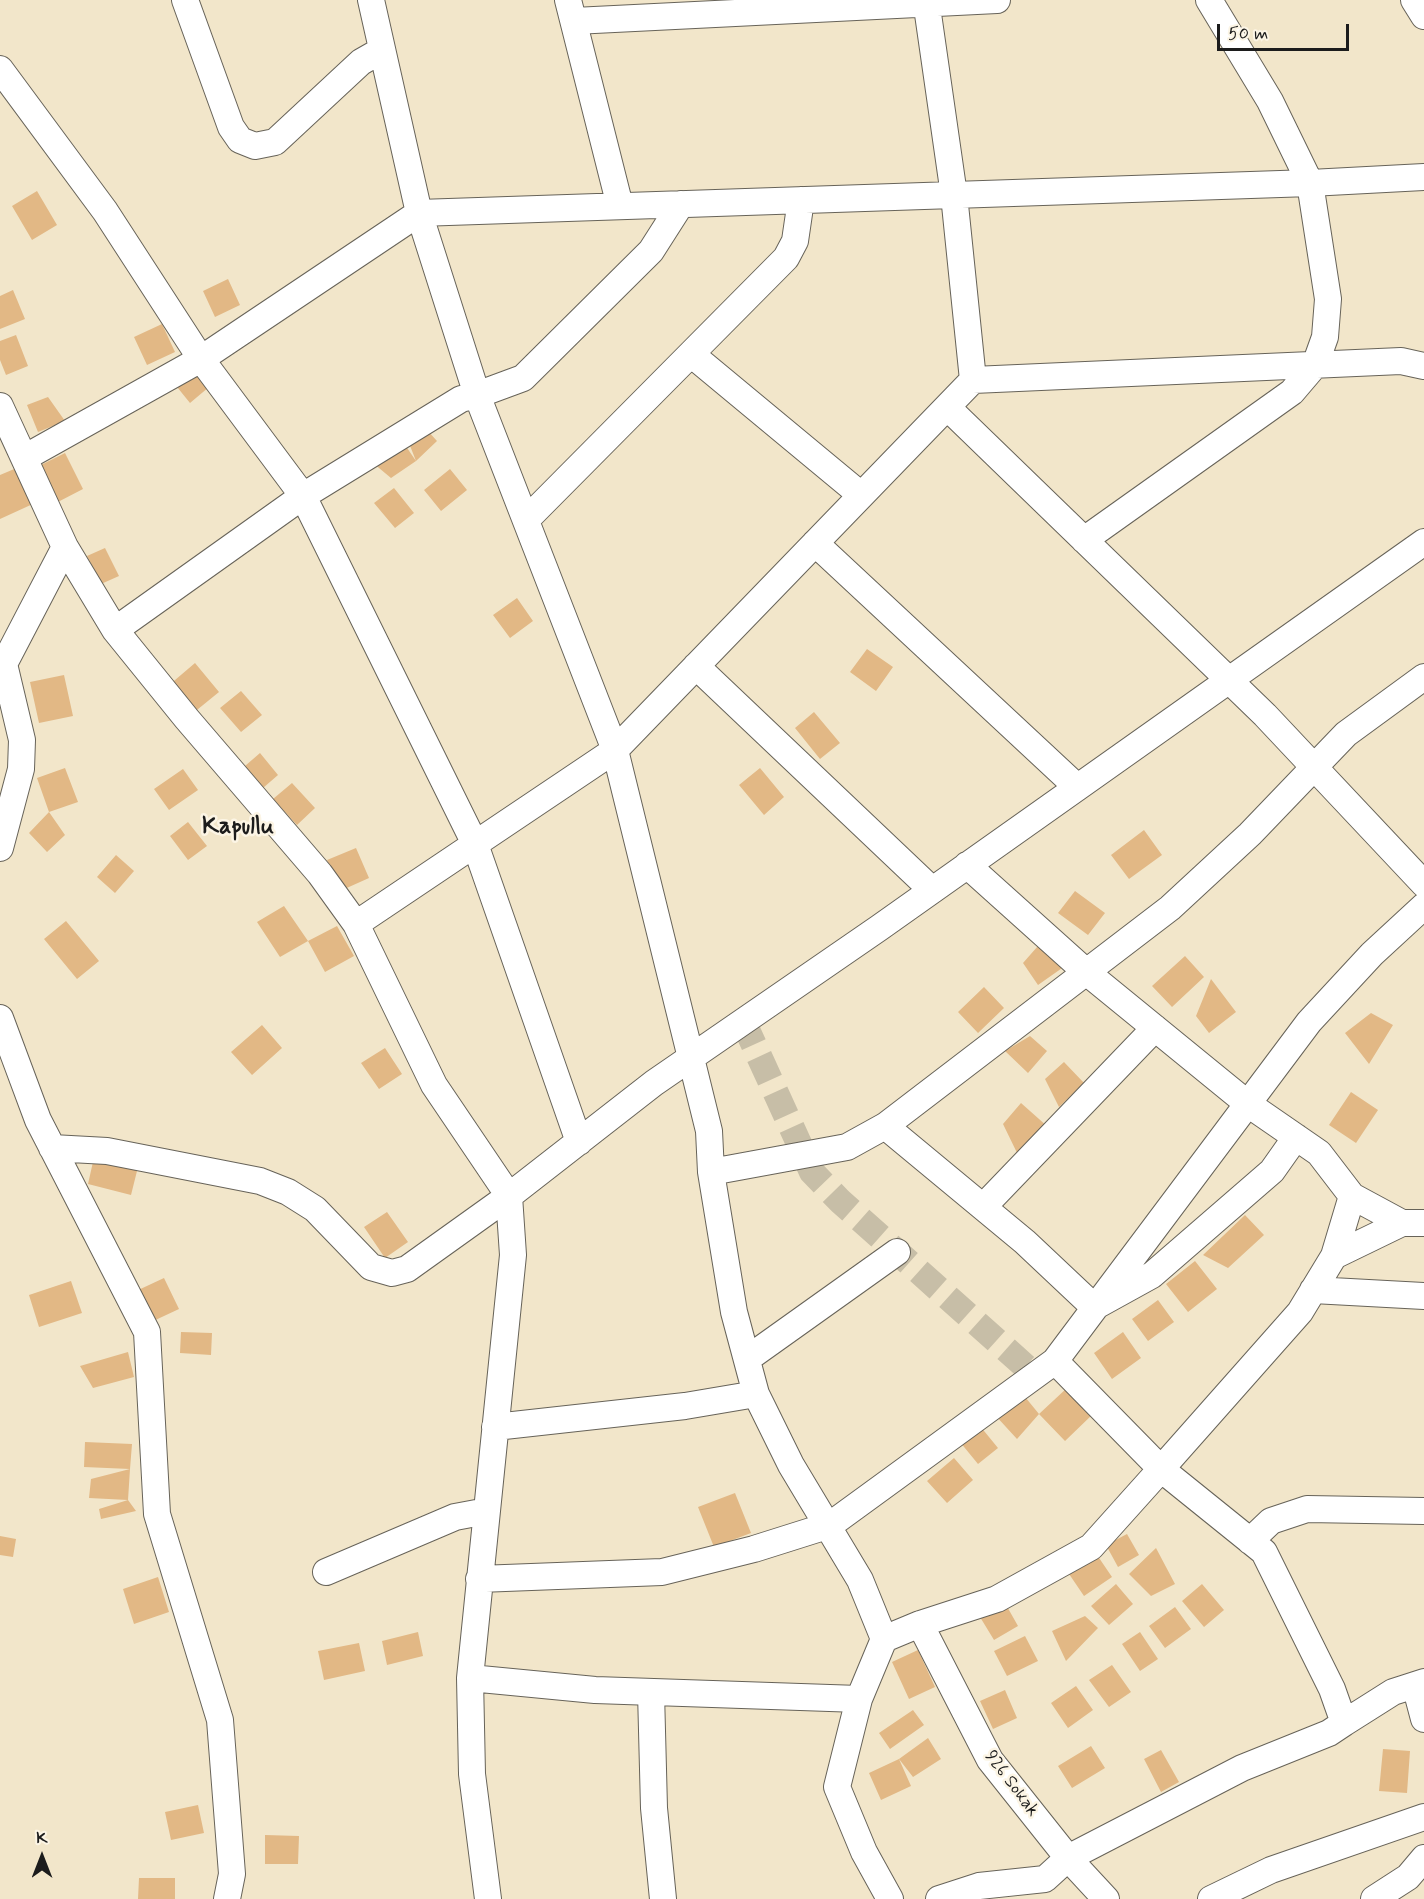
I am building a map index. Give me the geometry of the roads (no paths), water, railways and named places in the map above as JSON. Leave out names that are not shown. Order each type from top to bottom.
[{"type":"street","points":[[185,0],[231,127],[240,140],[255,146],[275,142],[361,62],[382,50]]},
{"type":"street","points":[[371,0],[419,213],[477,395],[615,750],[709,1131],[711,1172],[734,1312],[756,1394],[791,1464],[830,1525],[860,1580],[884,1639],[859,1699],[837,1787],[864,1852],[890,1899]]},
{"type":"street","points":[[620,206],[571,10],[997,0]]},
{"type":"street","points":[[1084,540],[1259,418],[1292,392],[1315,365],[1325,337],[1328,299],[1310,183],[1270,102],[1209,0]]},
{"type":"street","points":[[1414,0],[1424,15]]},
{"type":"street","points":[[926,2],[954,195],[973,380]]},
{"type":"street","points":[[0,69],[105,211],[201,359],[303,496],[475,844],[579,1142]]},
{"type":"street","points":[[24,458],[201,359],[419,213],[1310,183],[1424,177]]},
{"type":"street","points":[[525,520],[786,258],[795,241],[801,200]]},
{"type":"street","points":[[116,630],[303,496],[460,399],[523,378],[651,251],[681,204]]},
{"type":"street","points":[[691,354],[861,495]]},
{"type":"street","points":[[356,924],[615,750],[973,380],[1409,361],[1424,366]]},
{"type":"street","points":[[0,406],[65,547],[116,630],[187,719],[320,874],[356,924],[434,1085],[509,1196],[513,1255],[470,1678],[472,1774],[488,1899]]},
{"type":"street","points":[[947,407],[1229,680],[1424,884]]},
{"type":"street","points":[[52,1148],[107,1151],[192,1165],[274,1186],[315,1209],[366,1262],[384,1272],[407,1269],[509,1196],[691,1057],[932,890],[1424,542]]},
{"type":"street","points":[[815,543],[1077,787]]},
{"type":"street","points":[[0,848],[21,769],[22,749],[22,740],[2,662],[65,547]]},
{"type":"street","points":[[696,666],[932,890]]},
{"type":"street","points":[[711,1172],[847,1147],[885,1126],[1170,908],[1250,834],[1347,734],[1424,677]]},
{"type":"street","points":[[967,865],[1085,971],[1248,1104],[1319,1153],[1352,1196],[1413,1223]]},
{"type":"street","points":[[479,1579],[662,1572],[754,1549],[830,1525],[1055,1361],[1309,1022],[1372,954],[1424,906]]},
{"type":"street","points":[[0,1018],[38,1120],[147,1332],[157,1514],[220,1720],[232,1874],[227,1899]]},
{"type":"street","points":[[983,1207],[1155,1028]]},
{"type":"street","points":[[885,1126],[983,1207],[1094,1307]]},
{"type":"street","points":[[1094,1307],[1152,1275],[1272,1171],[1296,1137]]},
{"type":"street","points":[[884,1639],[920,1624],[997,1599],[1091,1547],[1300,1312],[1334,1256],[1352,1196]]},
{"type":"street","points":[[1334,1256],[1413,1223]]},
{"type":"street","points":[[747,1359],[897,1252]]},
{"type":"street","points":[[1313,1290],[1424,1296]]},
{"type":"street","points":[[1055,1361],[1161,1469],[1264,1552],[1332,1689],[1344,1723]]},
{"type":"street","points":[[495,1427],[686,1406],[756,1394]]},
{"type":"street","points":[[1250,1541],[1271,1521],[1307,1509],[1424,1511]]},
{"type":"street","points":[[326,1572],[455,1517],[486,1511]]},
{"type":"street","name":"926 Sokak","points":[[920,1624],[990,1760],[1068,1858],[1106,1899]]},
{"type":"street","points":[[470,1678],[595,1690],[859,1699]]},
{"type":"street","points":[[939,1899],[979,1886],[1014,1891],[1045,1880],[1068,1858],[1242,1768],[1329,1733],[1393,1692],[1419,1683],[1424,1719]]},
{"type":"street","points":[[651,1692],[654,1808],[663,1899]]},
{"type":"street","points":[[1211,1899],[1271,1870],[1424,1817]]},
{"type":"street","points":[[1374,1899],[1408,1877],[1423,1860]]},
{"type":"tunnel","points":[[743,1021],[812,1172],[840,1201],[1036,1376]]},
{"type":"district","name":"Kapullu","points":[[238,828]]}]
